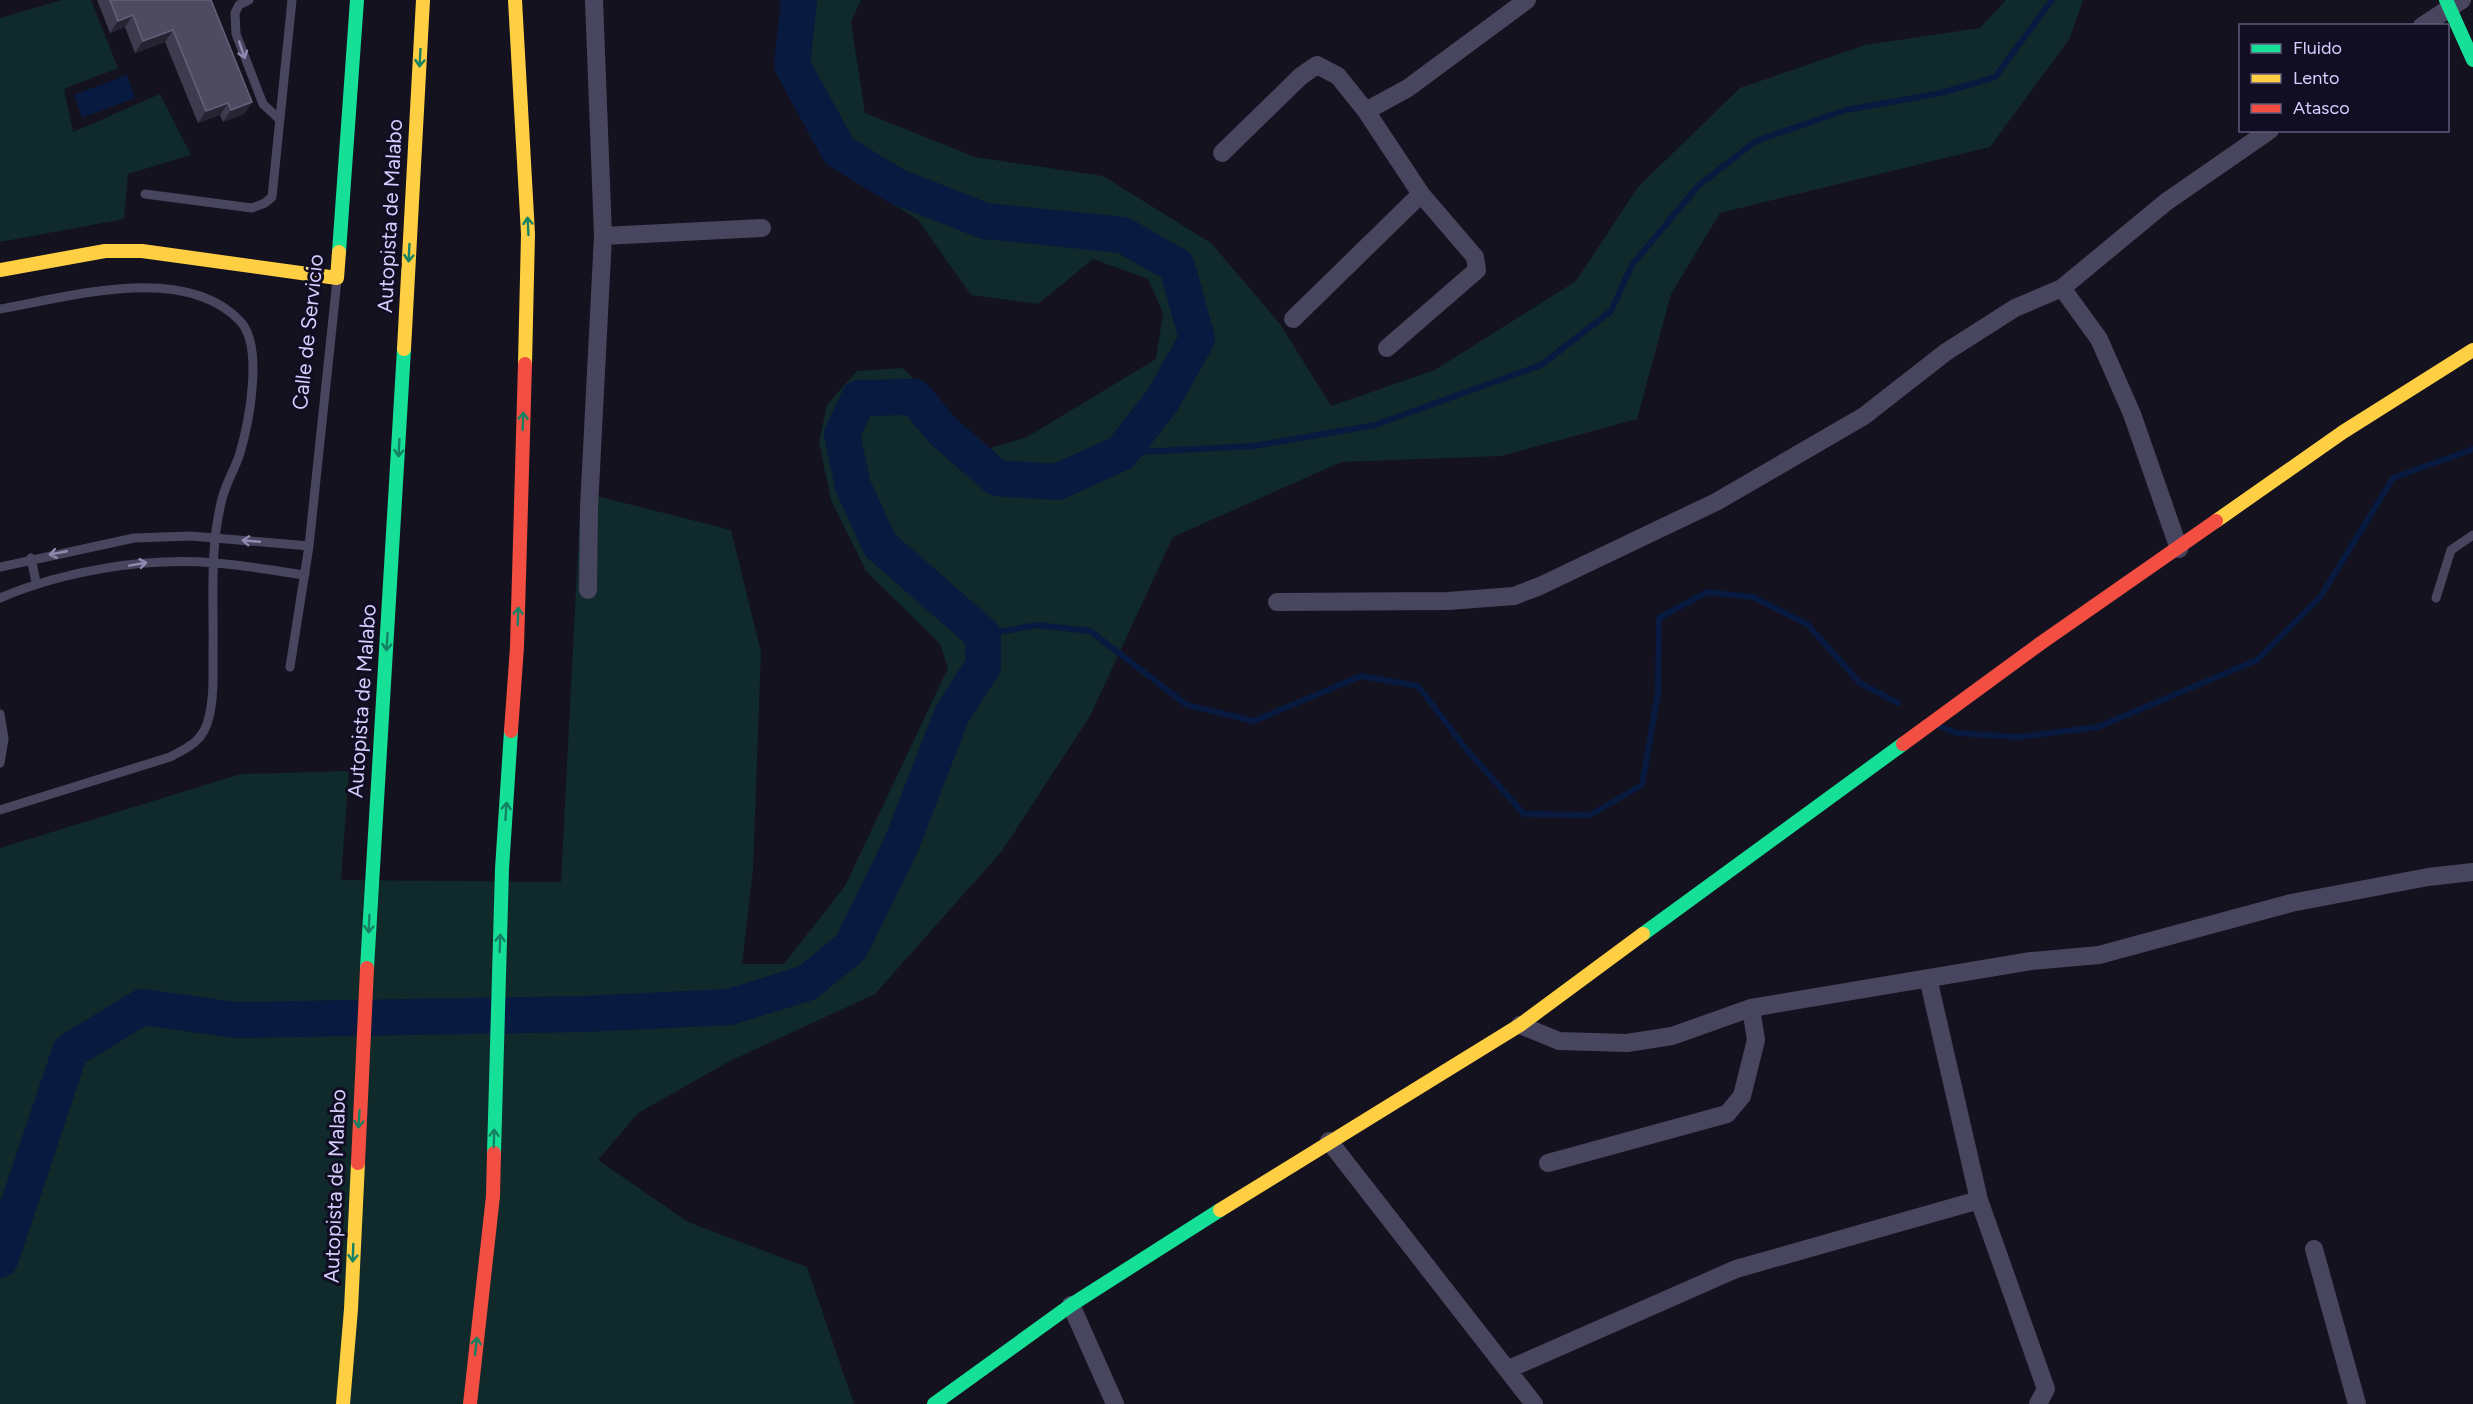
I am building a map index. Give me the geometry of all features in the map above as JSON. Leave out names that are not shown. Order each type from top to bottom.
[{"type":"main road","name":"Calle de Servicio","points":[[337,278],[357,0]]},
{"type":"main road","name":"Autopista de Malabo","points":[[343,1404],[351,1309],[372,866],[395,515],[423,0]]},
{"type":"main road","points":[[470,1404],[493,1196],[502,869],[517,647],[528,234],[515,0]]},
{"type":"main road","points":[[2453,2],[2473,60]]},
{"type":"main road","points":[[0,270],[105,251],[142,251],[337,278]]},
{"type":"main road","points":[[934,1404],[1071,1305],[1329,1141],[1520,1025],[2041,643],[2180,549],[2343,432],[2473,350]]},
{"type":"street","points":[[588,590],[589,508],[603,236],[594,0]]},
{"type":"street","points":[[1366,111],[1408,88],[1527,0]]},
{"type":"street","points":[[2425,24],[2453,2]]},
{"type":"street","points":[[1222,153],[1300,76],[1317,66],[1338,76],[1366,111],[1421,195],[1475,257],[1477,270],[1387,348]]},
{"type":"street","points":[[1277,602],[1448,601],[1514,596],[1540,586],[1716,502],[1864,416],[1946,351],[2015,308],[2062,288],[2166,201],[2267,132]]},
{"type":"street","points":[[1293,319],[1421,195]]},
{"type":"street","points":[[603,236],[762,228]]},
{"type":"street","points":[[2062,288],[2099,339],[2132,414],[2180,549]]},
{"type":"street","points":[[1520,1025],[1559,1041],[1627,1043],[1672,1036],[1751,1008],[2031,961],[2099,956],[2290,903],[2428,877],[2473,872]]},
{"type":"street","points":[[1928,978],[1979,1200],[2044,1399]]},
{"type":"street","points":[[1548,1163],[1727,1114],[1742,1096],[1756,1040],[1751,1008]]},
{"type":"street","points":[[1329,1141],[1534,1404]]},
{"type":"street","points":[[1509,1370],[1736,1269],[1979,1200]]},
{"type":"street","points":[[2314,1249],[2357,1404]]},
{"type":"street","points":[[1071,1305],[1115,1404]]},
{"type":"lane","points":[[249,0],[239,5],[235,14],[236,34],[263,104],[279,119]]},
{"type":"lane","points":[[145,195],[252,208],[265,203],[272,197],[292,0]]},
{"type":"lane","name":"Calle de Servicio","points":[[290,667],[309,546],[337,278]]},
{"type":"lane","points":[[0,309],[144,286],[205,297],[221,304],[242,323],[252,348],[255,370],[240,452],[222,498],[214,538],[213,683],[210,716],[204,733],[195,745],[171,757],[0,810]]},
{"type":"lane","points":[[2436,598],[2451,550],[2473,535]]},
{"type":"lane","points":[[0,567],[31,558],[134,538],[214,538],[309,546]]},
{"type":"lane","points":[[31,558],[36,582]]},
{"type":"lane","points":[[0,598],[36,582],[151,562],[214,563],[305,575]]},
{"type":"lane","points":[[0,714],[4,739],[0,763]]},
{"type":"green space","points":[[62,0],[91,0],[118,68],[64,89],[73,132],[160,94],[191,155],[128,174],[124,219],[0,242],[0,18]]},
{"type":"green space","points":[[785,0],[861,0],[851,22],[865,113],[975,157],[1103,176],[1211,243],[1280,324],[1331,406],[1435,370],[1576,281],[1638,187],[1740,88],[1865,45],[1980,28],[2006,0],[2083,0],[2070,38],[1990,147],[1720,213],[1671,294],[1637,419],[1501,456],[1341,462],[1173,537],[1090,716],[1002,851],[875,994],[730,1061],[638,1113],[598,1160],[688,1222],[807,1267],[854,1404],[0,1404],[0,848],[241,774],[349,771],[341,880],[561,882],[581,492],[731,530],[761,652],[753,870],[742,964],[784,964],[845,886],[948,668],[940,644],[866,571],[831,500],[819,442],[827,405],[857,371],[903,368],[963,431],[990,448],[1027,437],[1156,359],[1163,313],[1148,279],[1093,259],[1038,304],[971,295],[918,220],[852,177],[814,141],[784,78]]},
{"type":"water","points":[[127,75],[135,98],[82,118],[74,95]]},
{"type":"building","points":[[110,0],[211,0],[252,102],[231,110],[228,103],[206,111],[173,30],[143,41],[133,15],[118,21]]},
{"type":"waterway","points":[[0,1260],[70,1051],[142,1007],[236,1020],[585,1014],[729,1007],[807,983],[851,947],[901,845],[952,714],[983,666],[983,635],[880,545],[853,486],[842,434],[859,398],[915,397],[943,431],[997,478],[1057,482],[1121,453],[1162,401],[1197,339],[1177,266],[1123,235],[985,221],[896,186],[839,151],[792,65],[799,0]]},
{"type":"waterway","points":[[1121,453],[1254,446],[1375,425],[1541,365],[1611,311],[1632,265],[1699,185],[1756,141],[1846,110],[1941,93],[1995,77],[2052,0]]},
{"type":"waterway","points":[[1939,726],[1957,733],[2018,737],[2098,727],[2257,660],[2321,596],[2393,478],[2473,449]]},
{"type":"waterway","points":[[983,635],[1037,625],[1090,631],[1187,705],[1254,721],[1361,676],[1418,686],[1467,750],[1524,814],[1590,815],[1642,785],[1658,693],[1659,618],[1707,592],[1753,597],[1807,624],[1860,683],[1898,703]]},
{"type":"traffic: fast","points":[[339,252],[357,0]]},
{"type":"traffic: fast","points":[[2446,0],[2473,60]]},
{"type":"traffic: fast","points":[[367,968],[404,349]]},
{"type":"traffic: fast","points":[[494,1153],[502,869],[511,731]]},
{"type":"traffic: fast","points":[[1643,934],[1903,744]]},
{"type":"traffic: fast","points":[[934,1404],[1071,1305],[1220,1210]]},
{"type":"traffic: slow","points":[[404,349],[423,0]]},
{"type":"traffic: slow","points":[[515,0],[528,234],[525,364]]},
{"type":"traffic: slow","points":[[0,270],[105,251],[142,251],[337,278],[339,252]]},
{"type":"traffic: slow","points":[[2216,521],[2343,432],[2473,350]]},
{"type":"traffic: slow","points":[[1220,1210],[1520,1025],[1643,934]]},
{"type":"traffic: slow","points":[[343,1404],[351,1309],[358,1163]]},
{"type":"traffic: jam","points":[[511,731],[517,647],[525,364]]},
{"type":"traffic: jam","points":[[1903,744],[2041,643],[2216,521]]},
{"type":"traffic: jam","points":[[358,1163],[367,968]]},
{"type":"traffic: jam","points":[[470,1404],[493,1196],[494,1153]]}]
